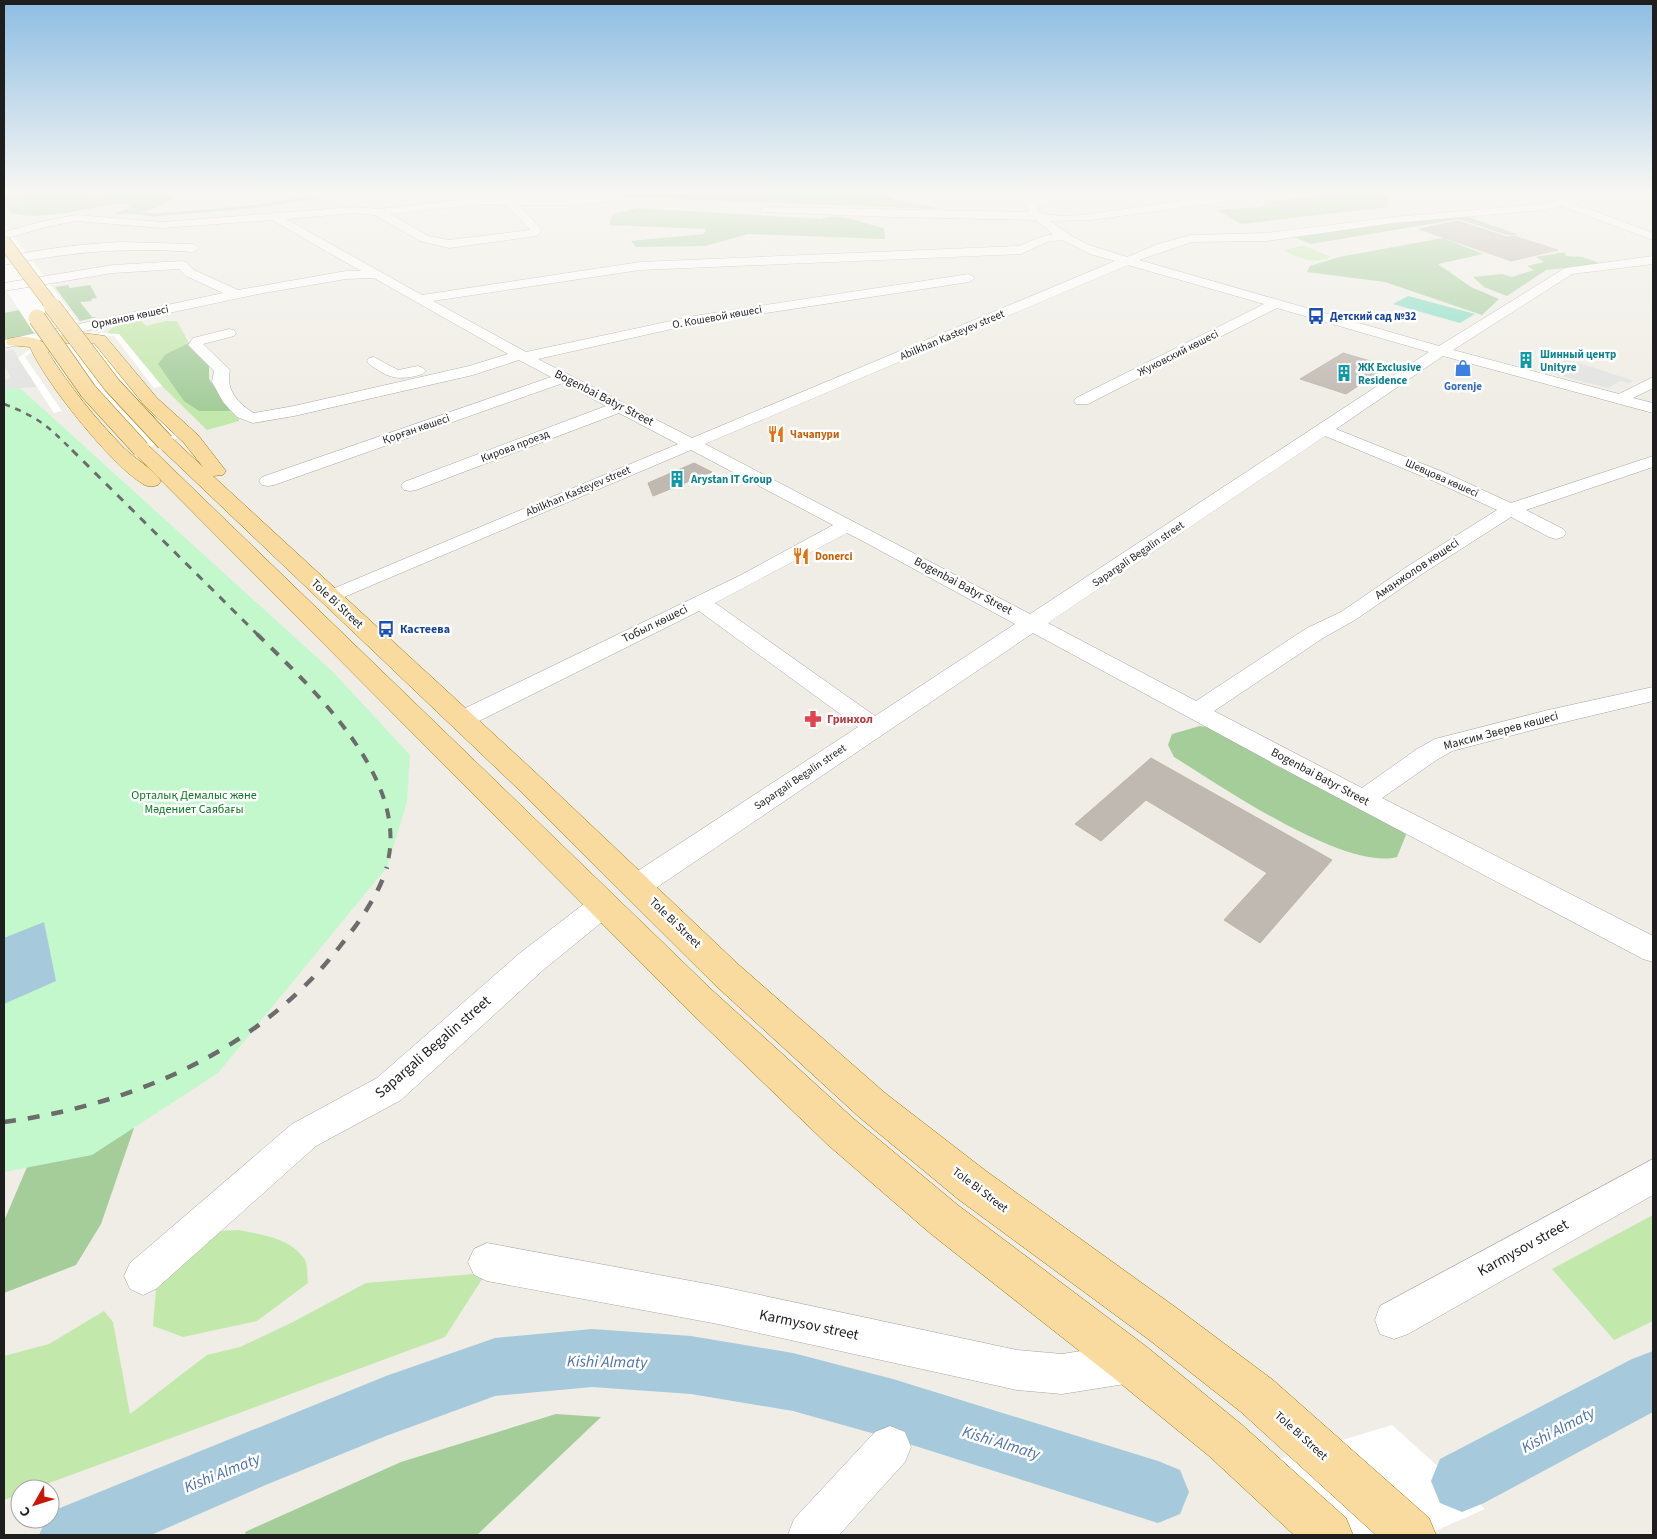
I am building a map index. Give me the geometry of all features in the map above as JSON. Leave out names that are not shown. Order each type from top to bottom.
[{"type":"main road","name":"Tole Bi Street","points":[[20,264],[112,386],[153,446]]},
{"type":"main road","name":"Tole Bi Street","points":[[4,270],[88,391],[153,446],[228,518],[603,905],[700,1000],[842,1132],[945,1220],[1131,1363],[1225,1440],[1329,1535]]},
{"type":"main road","points":[[39,351],[50,344],[70,338],[85,336],[99,339],[151,402],[200,450],[221,478],[228,518]]},
{"type":"main road","points":[[9,343],[35,343],[82,412],[136,471],[172,496],[228,518]]},
{"type":"main road","name":"Tole Bi Street","points":[[228,518],[330,597],[728,974],[872,1104],[972,1185],[1163,1324],[1257,1396],[1412,1535]]},
{"type":"street","name":"Bogenbai Batyr Street","points":[[357,264],[564,378],[692,443],[1364,800],[1653,950]]},
{"type":"street","points":[[418,299],[640,266],[692,264]]},
{"type":"street","name":"Abilkhan Kasteyev street","points":[[330,597],[1118,264]]},
{"type":"street","points":[[1140,264],[1441,351],[1653,408]]},
{"type":"street","name":"Sapargali Begalin street","points":[[637,886],[1441,351],[1569,271],[1624,264]]},
{"type":"street","points":[[4,287],[113,268],[182,265],[190,273],[235,294]]},
{"type":"street","name":"Орманов көшесі","points":[[9,343],[235,294],[346,275],[375,274]]},
{"type":"street","name":"О. Кошевой көшесі","points":[[229,332],[198,341],[195,345],[222,370],[220,381],[234,406],[247,417],[261,418],[523,356],[694,320],[969,278]]},
{"type":"street","name":"Жуковский көшесі","points":[[1082,401],[1274,304]]},
{"type":"street","points":[[374,361],[393,375],[398,376],[439,366],[448,366],[456,373]]},
{"type":"street","name":"Қорған көшесі","points":[[268,481],[564,378]]},
{"type":"street","points":[[1623,400],[1625,396],[1653,382]]},
{"type":"street","name":"Кирова проезд","points":[[410,486],[619,407]]},
{"type":"street","name":"Шевцова көшесі","points":[[1324,430],[1426,469],[1512,509],[1556,533]]},
{"type":"street","name":"Аманжолов көшесі","points":[[1197,711],[1315,633],[1348,616],[1415,570],[1512,509],[1653,461]]},
{"type":"street","name":"Тобыл көшесі","points":[[461,720],[748,579],[847,525]]},
{"type":"street","points":[[700,602],[875,727]]},
{"type":"street","name":"Максим Зверев көшесі","points":[[1364,800],[1386,782],[1444,745],[1548,718],[1653,694]]},
{"type":"street","name":"Sapargali Begalin street","points":[[143,1276],[304,1135],[330,1119],[367,1103],[390,1089],[531,962],[603,905]]},
{"type":"street","name":"Karmysov street","points":[[1394,1320],[1653,1176]]},
{"type":"street","name":"Karmysov street","points":[[487,1262],[718,1305],[1017,1370],[1062,1374],[1131,1363]]},
{"type":"street","points":[[810,1535],[890,1447]]},
{"type":"green space","points":[[1317,264],[1439,264],[1471,287],[1499,299],[1482,315],[1385,282],[1307,272],[1310,266]]},
{"type":"green space","points":[[1536,264],[1602,264],[1546,270],[1507,296],[1484,287],[1473,277],[1502,274],[1512,277],[1534,270],[1527,266]]},
{"type":"green space","points":[[68,285],[70,288],[90,285],[97,298],[91,299],[92,301],[80,302],[92,317],[97,317],[80,321],[55,287]]},
{"type":"green space","points":[[1408,296],[1475,314],[1460,323],[1393,304]]},
{"type":"green space","points":[[19,310],[34,333],[4,340],[4,313]]},
{"type":"green space","points":[[140,319],[146,326],[166,321],[177,321],[189,343],[209,364],[209,379],[230,411],[239,421],[207,430],[162,386],[119,334],[107,334],[117,325]]},
{"type":"green space","points":[[189,343],[209,364],[209,379],[230,411],[199,411],[184,401],[158,364],[166,354]]},
{"type":"green space","name":"Орталық Демалыс және Мәдениет Саябағы","points":[[20,388],[333,672],[410,755],[407,802],[387,867],[218,1073],[92,1155],[4,1172],[4,389]]},
{"type":"green space","points":[[1200,726],[1227,731],[1273,764],[1400,827],[1406,835],[1397,857],[1374,858],[1346,851],[1316,839],[1251,805],[1174,757],[1168,745],[1172,734]]},
{"type":"green space","points":[[92,1128],[134,1128],[101,1224],[76,1265],[4,1293],[4,1221],[36,1146]]},
{"type":"green space","points":[[1653,1215],[1653,1321],[1614,1340],[1552,1269]]},
{"type":"green space","points":[[239,1230],[276,1239],[292,1247],[305,1260],[308,1283],[257,1321],[183,1337],[153,1326],[156,1289],[216,1231]]},
{"type":"green space","points":[[486,1273],[445,1337],[60,1479],[10,1479],[10,1498],[4,1500],[4,1356],[49,1344],[104,1311],[113,1322],[130,1414],[207,1355],[240,1347],[291,1323],[366,1283]]},
{"type":"green space","points":[[556,1414],[601,1417],[477,1535],[246,1535],[245,1532],[401,1462]]},
{"type":"shaded area","points":[[13,349],[37,387],[4,389],[4,380],[11,378],[4,366],[4,351]]},
{"type":"shaded area","points":[[1567,359],[1633,381],[1629,383],[1621,381],[1608,388],[1547,372]]},
{"type":"water","points":[[44,922],[56,981],[4,1004],[4,938]]},
{"type":"pier","points":[[4,264],[35,264],[86,332],[119,334],[162,386],[154,388],[114,336],[88,335],[141,401],[179,438],[132,451],[84,400],[42,345],[25,357],[62,411],[54,413],[18,358],[40,342],[4,287]]},
{"type":"pier","points":[[1392,1425],[1485,1509],[1426,1535],[1303,1535],[1236,1472]]},
{"type":"building","name":"ЖК Exclusive Residence","points":[[1343,353],[1388,366],[1346,394],[1300,379]]},
{"type":"building","name":"Arystan IT Group","points":[[694,463],[712,472],[653,496],[648,483]]},
{"type":"building","points":[[1151,758],[1332,860],[1260,943],[1224,920],[1267,873],[1146,800],[1101,841],[1075,824]]},
{"type":"waterway","name":"Kіshі Almaty","points":[[71,1535],[386,1406],[495,1367],[592,1358],[691,1365],[793,1382],[893,1409],[1158,1492]]},
{"type":"waterway","name":"Kіshі Almaty","points":[[1462,1481],[1653,1380]]},
{"type":"railway","points":[[4,404],[26,413],[42,423],[73,451]]},
{"type":"railway","points":[[72,450],[258,635]]},
{"type":"railway","points":[[258,635],[329,709],[352,739],[372,770],[385,802],[390,835],[386,868]]},
{"type":"railway","points":[[4,1122],[52,1114],[100,1102],[146,1086],[190,1066],[233,1043],[272,1015],[309,982],[362,917],[374,898],[387,867]]},
{"type":"place","name":"Детский сад №32","points":[[1316,316]]},
{"type":"place","name":"Шинный центр Unityre","points":[[1526,360]]},
{"type":"place","name":"Gorenje","points":[[1463,368]]},
{"type":"place","name":"ЖК Exclusive Residence","points":[[1344,373]]},
{"type":"place","name":"Чачапури","points":[[776,434]]},
{"type":"place","name":"Arystan IT Group","points":[[677,479]]},
{"type":"place","name":"Donerci","points":[[801,556]]},
{"type":"place","name":"Кастеева","points":[[386,629]]},
{"type":"place","name":"Гринхол","points":[[813,719]]}]
